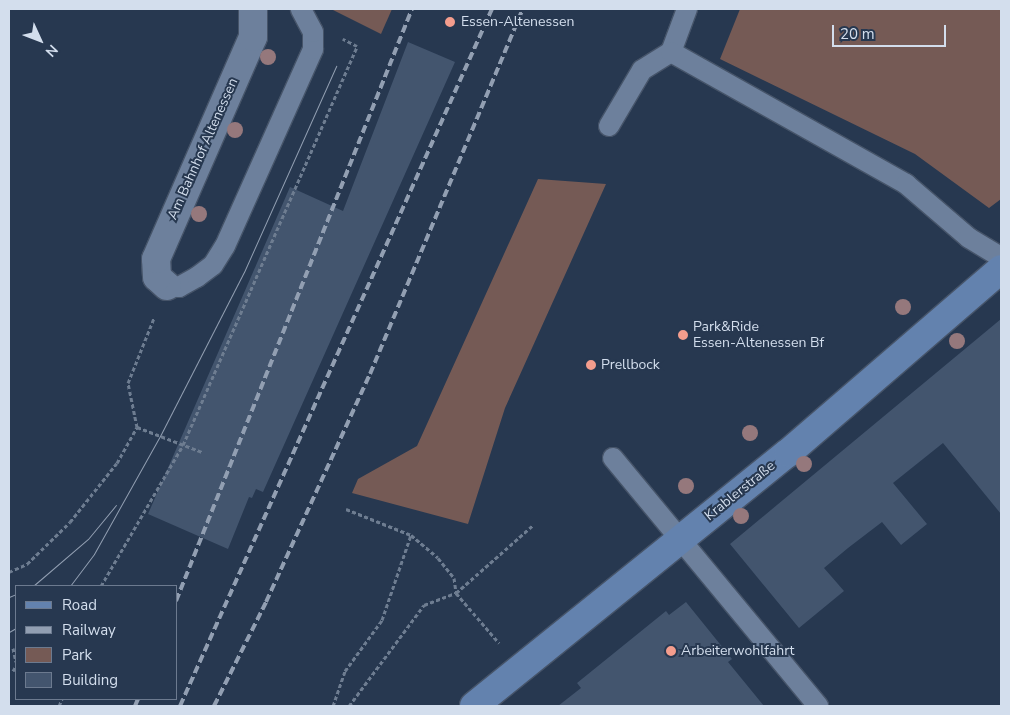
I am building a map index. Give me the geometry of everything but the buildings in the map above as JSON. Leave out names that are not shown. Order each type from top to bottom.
[{"type":"street","name":"Am Bahnhof Altenessen","points":[[167,286],[157,277],[156,259],[253,37],[253,9]]},
{"type":"street","name":"Krablerstraße","points":[[474,706],[788,453],[1001,269]]},
{"type":"lane","points":[[167,286],[179,287],[197,277],[213,265],[225,246],[313,49],[313,32],[301,9]]},
{"type":"lane","points":[[610,126],[642,70],[671,52],[686,9]]},
{"type":"lane","points":[[671,52],[906,184],[969,238],[1001,257]]},
{"type":"lane","points":[[613,458],[818,706]]},
{"type":"path","points":[[102,585],[183,445],[357,46],[337,36]]},
{"type":"path","points":[[9,572],[27,564],[70,522],[117,463],[137,427],[128,383],[144,345]]},
{"type":"path","points":[[137,427],[202,452]]},
{"type":"path","points":[[346,509],[412,535],[438,558],[454,578],[456,593],[521,668]]},
{"type":"path","points":[[349,706],[424,605],[456,593],[533,525]]},
{"type":"path","points":[[333,706],[345,671],[382,620],[412,535]]},
{"type":"path","points":[[13,648],[15,657]]},
{"type":"green space","points":[[331,9],[392,9],[381,34]]},
{"type":"green space","points":[[740,9],[1001,9],[1001,199],[989,208],[915,154],[720,59]]},
{"type":"green space","points":[[538,179],[606,184],[505,408],[468,524],[352,493],[358,479],[417,446]]},
{"type":"tram line","points":[[71,585],[94,554],[160,436],[244,272],[336,66]]},
{"type":"tram line","points":[[34,585],[88,539],[116,505]]},
{"type":"tram line","points":[[9,597],[15,594]]},
{"type":"tram line","points":[[9,632],[15,629]]},
{"type":"railway","points":[[178,596],[412,9]]},
{"type":"railway","points":[[180,706],[492,9]]},
{"type":"railway","points":[[214,706],[266,602],[370,374],[523,9]]},
{"type":"railway","points":[[135,706],[138,700]]},
{"type":"place","name":"Essen-Altenessen","points":[[450,22]]},
{"type":"place","name":"Park&Ride Essen-Altenessen Bf","points":[[683,335]]},
{"type":"place","name":"Prellbock","points":[[591,365]]},
{"type":"place","name":"Arbeiterwohlfahrt","points":[[671,651]]}]
